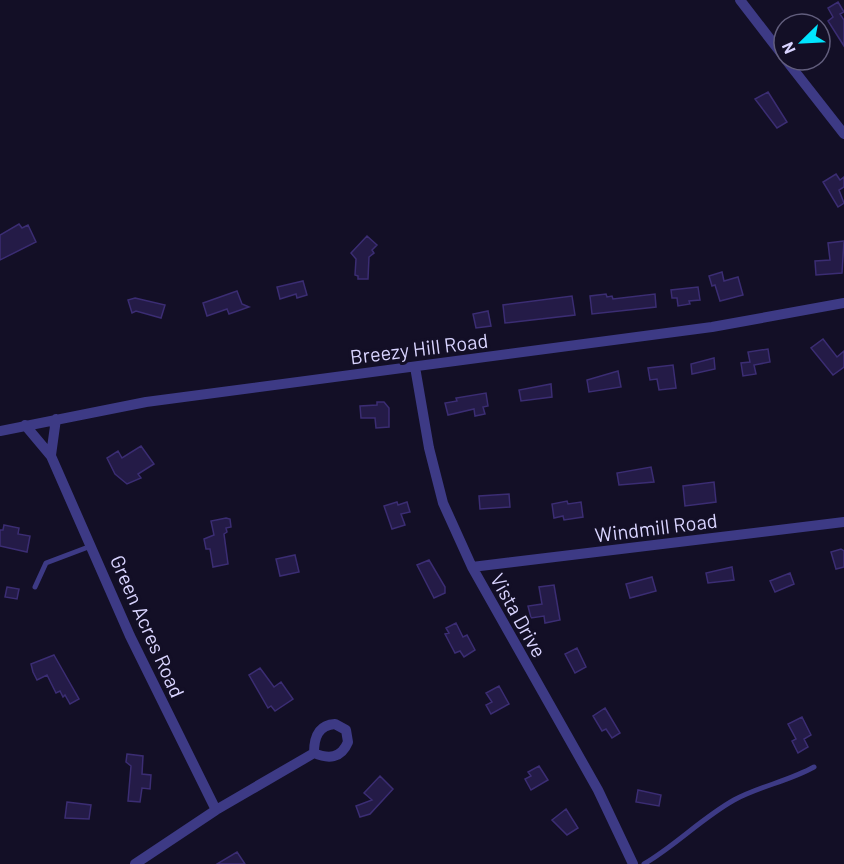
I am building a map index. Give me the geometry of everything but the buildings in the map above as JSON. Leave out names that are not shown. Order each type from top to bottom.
[{"type":"street","points":[[740,0],[772,42]]},
{"type":"street","points":[[795,72],[844,134]]},
{"type":"street","name":"Breezy Hill Road","points":[[0,431],[146,402],[712,327],[844,303]]},
{"type":"street","name":"Vista Drive","points":[[415,368],[429,448],[443,503],[472,567],[598,790],[633,864]]},
{"type":"street","points":[[51,456],[56,419]]},
{"type":"street","name":"Green Acres Road","points":[[25,425],[51,456],[130,636],[216,810]]},
{"type":"street","name":"Windmill Road","points":[[472,567],[844,522]]},
{"type":"street","points":[[135,864],[216,810],[314,753]]},
{"type":"lane","points":[[35,587],[46,563],[92,546]]},
{"type":"lane","points":[[644,864],[667,851],[713,812],[736,799],[814,766]]}]
